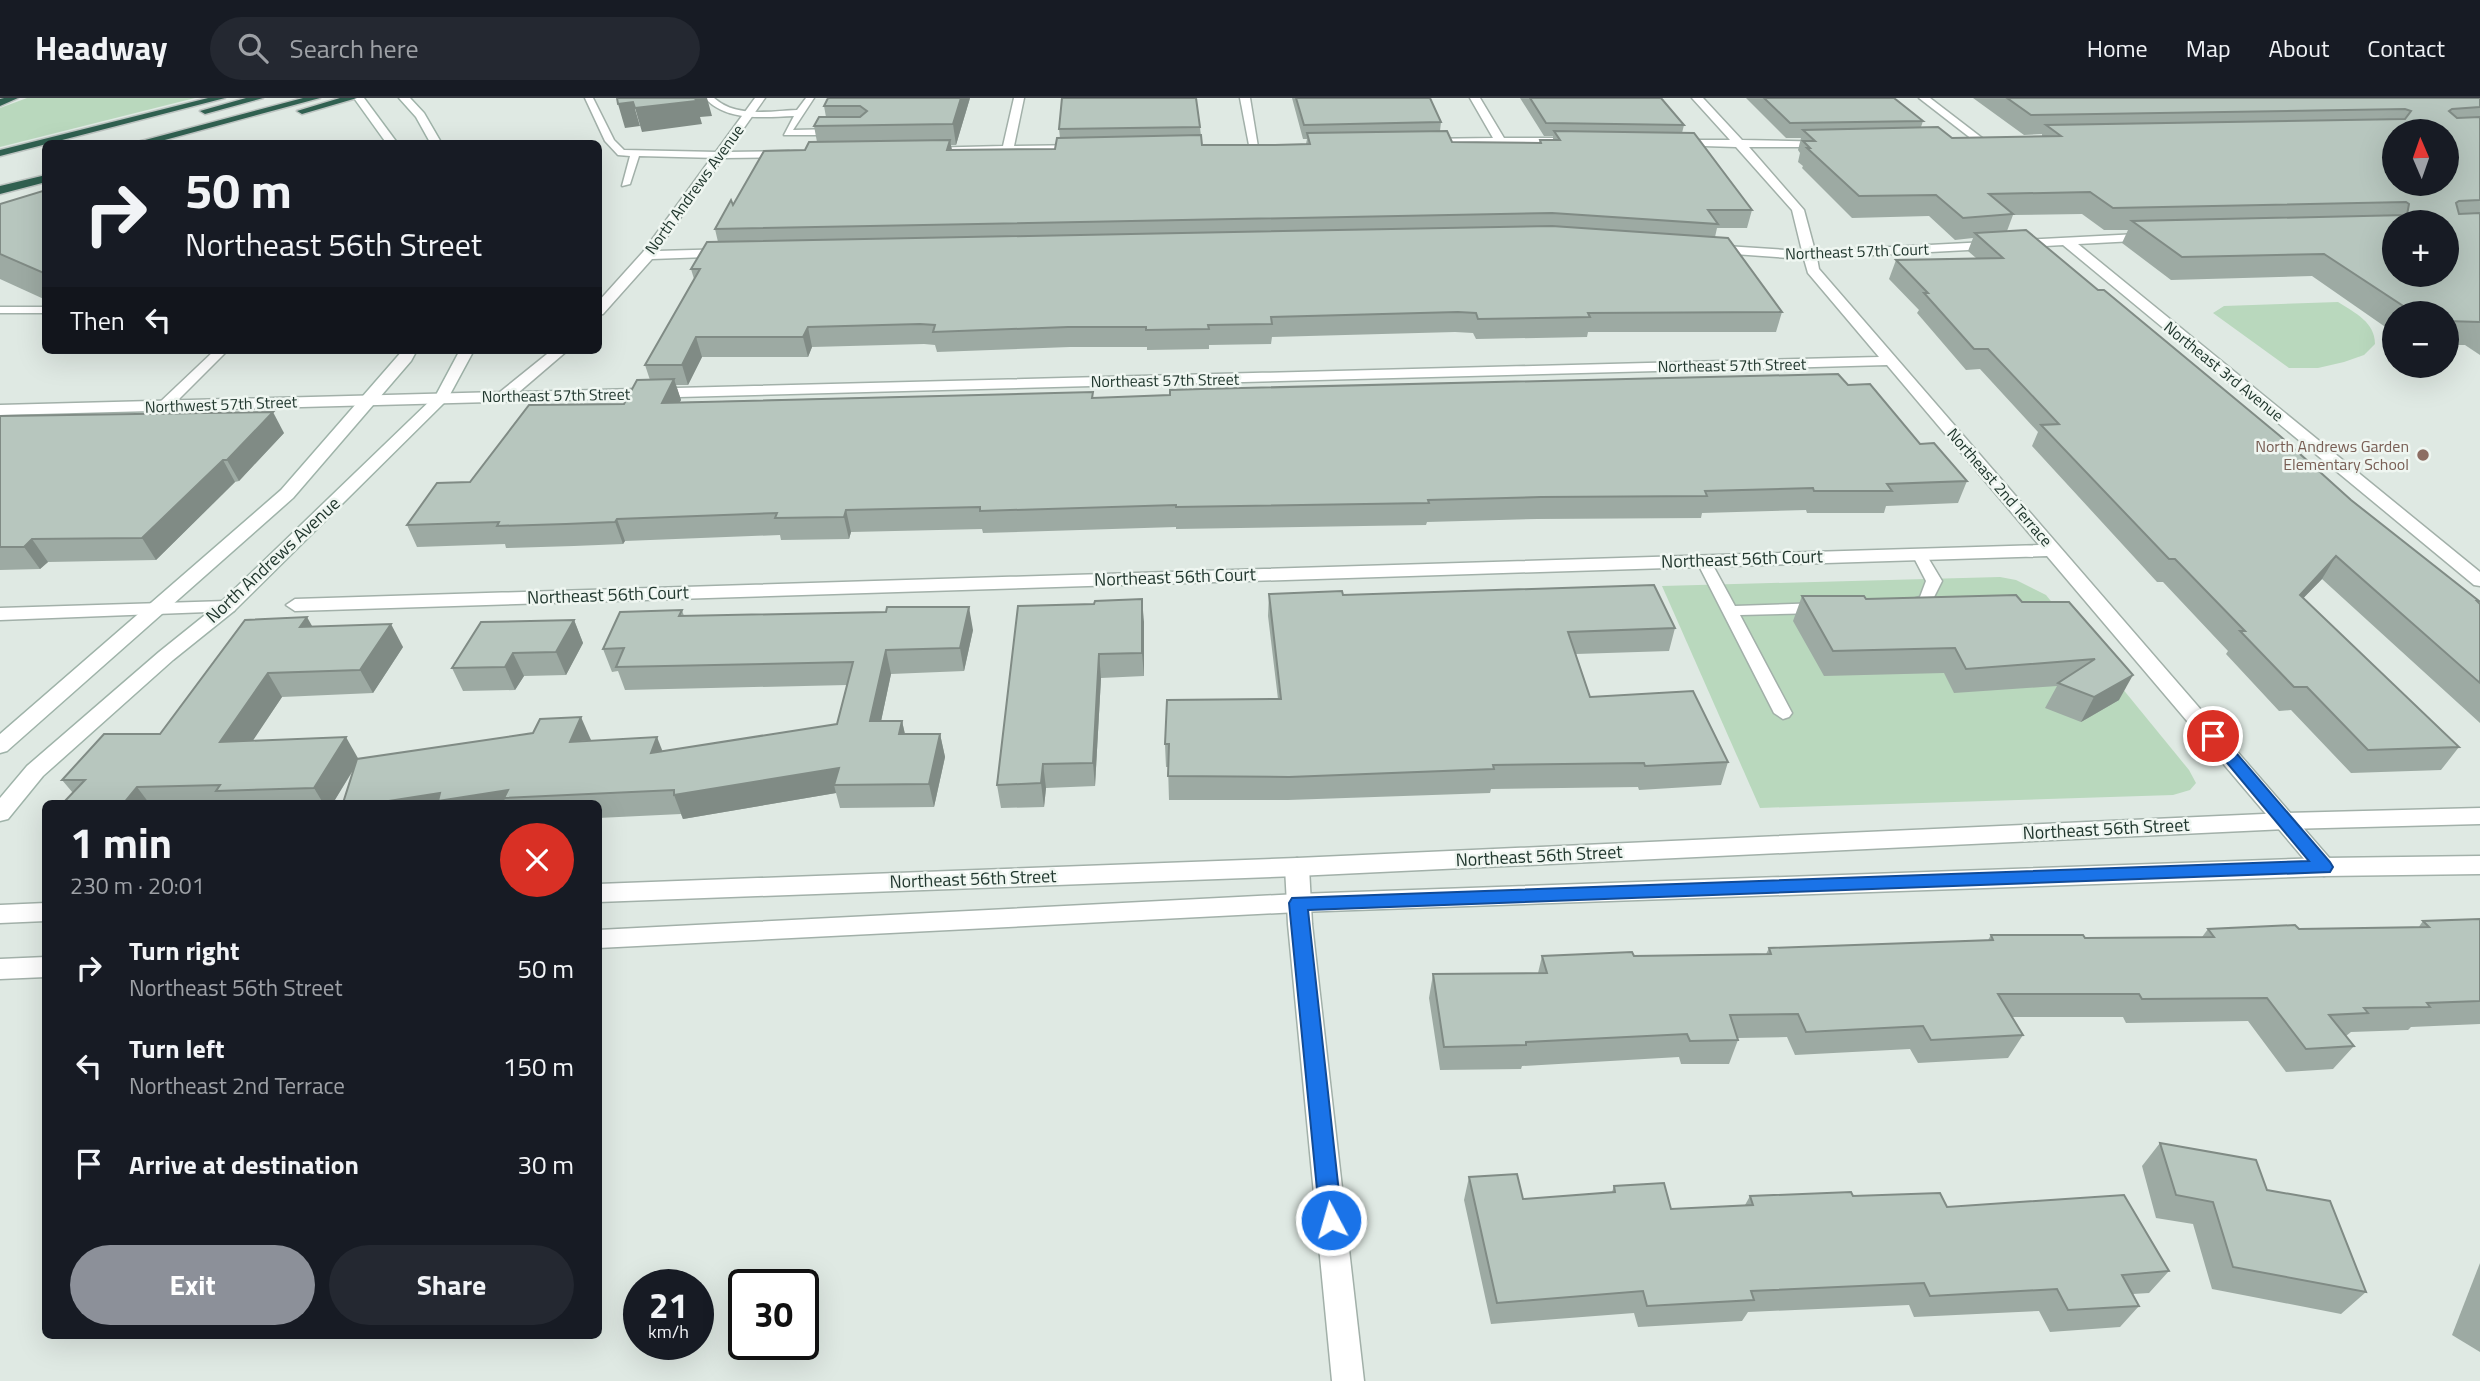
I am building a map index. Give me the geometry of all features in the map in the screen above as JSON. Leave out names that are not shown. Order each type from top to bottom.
[{"type":"highway","points":[[0,103],[13,98]]},
{"type":"highway","points":[[71,140],[200,98]]},
{"type":"highway","points":[[71,140],[220,98]]},
{"type":"highway","points":[[71,140],[258,98]]},
{"type":"highway","points":[[151,140],[315,98]]},
{"type":"highway","points":[[189,140],[352,98]]},
{"type":"highway","points":[[0,153],[42,145]]},
{"type":"highway","points":[[0,163],[42,152]]},
{"type":"highway","points":[[0,179],[42,168]]},
{"type":"highway","points":[[0,190],[42,179]]},
{"type":"street","points":[[359,98],[390,140]]},
{"type":"street","points":[[404,98],[420,116],[435,140]]},
{"type":"street","name":"North Andrews Avenue","points":[[602,307],[648,255],[760,98]]},
{"type":"street","points":[[1008,149],[1019,98]]},
{"type":"street","points":[[1245,98],[1249,145],[1267,145]]},
{"type":"street","points":[[1475,98],[1500,141]]},
{"type":"street","name":"Northeast 2nd Terrace","points":[[1697,98],[1782,189],[1798,210],[1813,270],[2324,867]]},
{"type":"street","points":[[1924,98],[1981,141]]},
{"type":"street","points":[[1405,143],[1580,141]]},
{"type":"street","points":[[1967,142],[1994,141]]},
{"type":"street","points":[[1665,142],[1740,145],[1845,144]]},
{"type":"street","points":[[907,151],[1102,148]]},
{"type":"street","points":[[718,155],[796,153]]},
{"type":"street","name":"Northeast 57th Court","points":[[1699,248],[1808,256],[2173,235]]},
{"type":"street","name":"Northeast 3rd Avenue","points":[[2065,240],[2480,581]]},
{"type":"street","points":[[648,255],[741,253]]},
{"type":"street","points":[[0,746],[287,494],[408,354]]},
{"type":"street","name":"North Andrews Avenue","points":[[0,813],[35,771],[166,656],[227,607],[442,397],[465,354]]},
{"type":"street","points":[[503,397],[556,354]]},
{"type":"street","name":"Northeast 57th Street","points":[[442,397],[1889,361]]},
{"type":"street","name":"Northwest 57th Street","points":[[0,410],[442,397]]},
{"type":"street","name":"Northeast 56th Court","points":[[295,605],[2055,550]]},
{"type":"street","points":[[0,614],[227,607]]},
{"type":"street","name":"Northeast 56th Street","points":[[602,893],[1297,867],[2286,821],[2480,816]]},
{"type":"street","points":[[602,939],[1298,903],[2324,867],[2480,865]]},
{"type":"street","points":[[1297,867],[1298,903],[1348,1381]]},
{"type":"street","points":[[0,914],[42,912]]},
{"type":"street","points":[[0,969],[42,967]]},
{"type":"lane","points":[[589,98],[615,148],[621,153],[718,155]]},
{"type":"lane","points":[[709,98],[716,107],[749,113],[801,113]]},
{"type":"lane","points":[[810,98],[787,133],[851,132]]},
{"type":"lane","points":[[625,184],[635,155]]},
{"type":"lane","points":[[0,310],[42,310]]},
{"type":"lane","points":[[164,405],[218,354]]},
{"type":"lane","points":[[1893,606],[1922,601],[1930,594],[1934,581],[1919,554]]},
{"type":"lane","points":[[1703,561],[1783,713]]},
{"type":"lane","points":[[1730,611],[1838,607]]},
{"type":"green space","points":[[27,98],[195,98],[0,147],[0,108]]},
{"type":"green space","points":[[2338,302],[2368,324],[2375,344],[2364,355],[2318,368],[2289,368],[2213,313],[2224,306]]},
{"type":"green space","points":[[2000,577],[2016,580],[2046,595],[2189,770],[2196,783],[2190,790],[2173,795],[1760,808],[1662,586]]},
{"type":"building","points":[[617,98],[695,98],[696,101],[635,108],[633,102],[618,104]]},
{"type":"building","points":[[828,98],[961,98],[953,124],[814,126],[819,117],[860,117],[867,111],[860,106],[824,106]]},
{"type":"building","points":[[1062,98],[1196,98],[1200,127],[1059,129]]},
{"type":"building","points":[[1296,98],[1430,98],[1441,122],[1304,125]]},
{"type":"building","points":[[1530,98],[1661,98],[1684,125],[1546,123]]},
{"type":"building","points":[[1764,98],[1894,98],[1923,121],[1790,123]]},
{"type":"building","points":[[2007,98],[2480,98],[2480,107],[2449,111],[2457,118],[2480,117],[2480,200],[2459,201],[2456,203],[2458,210],[2408,210],[2409,204],[2406,202],[2113,208],[2090,192],[1989,194],[2013,214],[1963,218],[1936,195],[1859,196],[1807,148],[1810,148],[1803,141],[1815,141],[1803,130],[1938,127],[1952,138],[2061,136],[2046,125],[2382,119],[2382,196],[2459,196],[2459,119],[2405,119],[2411,111],[2031,115]]},
{"type":"building","points":[[1447,131],[1452,142],[1541,143],[1540,140],[1560,140],[1554,131],[1694,133],[1752,210],[1708,210],[1718,224],[1552,213],[715,229],[731,200],[733,205],[764,151],[805,150],[809,142],[950,140],[947,150],[1055,149],[1057,138],[1201,135],[1202,145],[1275,145],[1310,144],[1307,133]]},
{"type":"building","points":[[42,191],[42,272],[0,254],[0,204]]},
{"type":"building","points":[[2480,213],[2480,322],[2459,321],[2459,301],[2396,301],[2324,254],[2182,257],[2132,221],[2382,216],[2382,287],[2459,287],[2459,214]]},
{"type":"building","points":[[1552,226],[1728,238],[1782,312],[1588,313],[1590,317],[1478,319],[1476,313],[1458,312],[1271,317],[1272,324],[1146,330],[1146,327],[1068,327],[933,332],[935,325],[920,324],[808,327],[803,337],[696,337],[682,365],[645,365],[700,269],[691,269],[707,242]]},
{"type":"building","points":[[2026,230],[2098,290],[2104,290],[2280,436],[2351,500],[2479,601],[2480,683],[2336,556],[2300,595],[2459,747],[2368,750],[2307,687],[2294,687],[2240,631],[2245,631],[2175,559],[2169,559],[2041,425],[2059,424],[1988,349],[1974,349],[1924,293],[1928,293],[1896,260],[2003,258],[1975,233]]},
{"type":"building","points":[[1838,374],[1848,385],[1870,384],[1920,444],[1934,443],[1967,481],[1887,484],[1892,491],[1814,491],[1813,488],[1705,491],[1707,496],[1541,497],[1428,500],[1429,503],[1176,505],[980,511],[980,507],[846,510],[844,517],[775,518],[777,513],[617,519],[615,522],[566,524],[497,526],[499,522],[407,525],[437,483],[470,482],[529,405],[624,404],[637,380],[674,379],[662,403],[1093,392],[1092,398],[1170,395],[1170,390],[1201,389]]},
{"type":"building","points":[[273,412],[227,460],[223,460],[142,538],[32,539],[24,547],[0,547],[0,416]]},
{"type":"building","points":[[1654,585],[1675,628],[1568,632],[1590,697],[1693,691],[1728,762],[1645,766],[1644,763],[1493,765],[1494,769],[1289,777],[1168,776],[1169,744],[1165,744],[1167,700],[1281,699],[1269,594],[1342,591],[1343,595]]},
{"type":"building","points":[[2016,595],[2022,602],[2069,602],[2133,675],[2094,697],[2058,683],[2095,659],[1966,669],[1955,648],[1833,651],[1802,596],[1864,596],[1866,599]]},
{"type":"building","points":[[1142,599],[1142,653],[1099,654],[1093,763],[1043,764],[1041,783],[997,785],[1018,606],[1094,604],[1095,601]]},
{"type":"building","points":[[887,607],[969,607],[960,648],[886,650],[870,721],[902,721],[899,734],[940,734],[929,784],[834,785],[839,768],[674,795],[674,790],[504,798],[508,790],[444,800],[438,800],[440,793],[395,800],[344,800],[357,759],[533,733],[540,719],[581,717],[570,742],[657,737],[651,753],[837,724],[853,662],[616,667],[624,648],[603,649],[620,612],[682,610],[679,616],[886,612]]},
{"type":"building","points":[[307,617],[300,627],[391,624],[360,670],[268,673],[220,742],[346,737],[314,788],[216,791],[220,785],[137,787],[126,800],[66,800],[85,780],[62,780],[104,734],[160,734],[245,620]]},
{"type":"building","points":[[574,620],[556,652],[513,653],[505,667],[452,668],[481,622]]},
{"type":"building","points":[[2480,919],[2480,1001],[2427,1003],[2430,1007],[2364,1008],[2368,1013],[2329,1015],[2354,1046],[2306,1049],[2267,998],[2142,999],[2139,994],[1998,994],[2023,1035],[1931,1040],[1923,1026],[1806,1032],[1798,1014],[1730,1015],[1738,1040],[1690,1041],[1687,1034],[1526,1042],[1526,1045],[1444,1047],[1433,974],[1547,973],[1542,956],[1632,952],[1634,956],[1771,954],[1769,948],[1993,940],[1991,935],[2083,935],[2085,938],[2214,937],[2208,929],[2295,925],[2299,929],[2429,927],[2423,921]]},
{"type":"building","points":[[2160,1143],[2256,1160],[2267,1190],[2330,1201],[2366,1292],[2233,1267],[2213,1202],[2176,1195]]},
{"type":"building","points":[[1517,1174],[1523,1199],[1615,1192],[1614,1186],[1664,1183],[1671,1209],[1753,1205],[1750,1196],[1851,1192],[1853,1196],[1940,1193],[1947,1207],[2124,1195],[2169,1271],[2122,1275],[2139,1306],[2068,1310],[2057,1289],[1930,1296],[1924,1283],[1751,1291],[1754,1300],[1647,1306],[1643,1291],[1497,1303],[1469,1177]]},
{"type":"place","name":"North Andrews Garden Elementary School","points":[[2423,455]]},
{"type":"route","points":[[1331,1220],[1298,903],[2324,867],[2213,736]]}]
